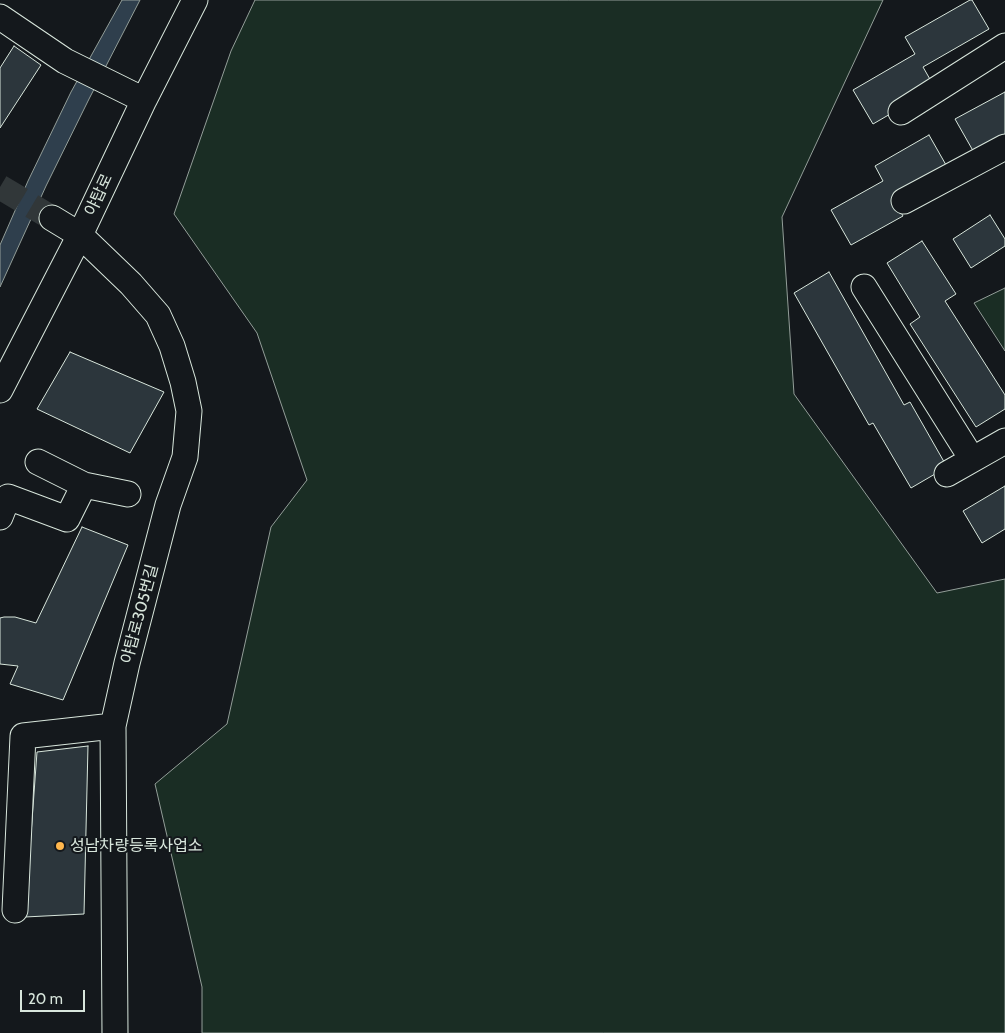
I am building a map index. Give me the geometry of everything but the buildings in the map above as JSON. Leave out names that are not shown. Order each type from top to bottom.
[{"type":"street","name":"야탑로","points":[[0,390],[80,235],[144,100],[195,0]]},
{"type":"street","points":[[0,17],[65,61],[144,100]]},
{"type":"street","points":[[901,112],[1005,46]]},
{"type":"street","points":[[904,201],[1005,146]]},
{"type":"street","name":"야탑로305번길","points":[[52,218],[80,235],[131,284],[158,315],[172,346],[190,412],[185,457],[168,505],[113,726],[115,1033]]},
{"type":"street","points":[[864,287],[972,459]]},
{"type":"street","points":[[947,474],[1005,440]]},
{"type":"street","points":[[38,462],[84,485],[128,494]]},
{"type":"street","points":[[0,517],[8,497],[68,519],[84,485]]},
{"type":"street","points":[[15,910],[23,736],[113,726]]},
{"type":"green space","points":[[255,0],[883,0],[782,217],[794,394],[937,593],[1005,579],[1005,1033],[202,1033],[202,987],[155,784],[227,724],[271,527],[307,480],[257,333],[174,214],[231,51]]},
{"type":"green space","points":[[1005,288],[1005,351],[974,303]]},
{"type":"water","points":[[122,0],[140,0],[46,186],[0,287],[0,245],[28,181],[71,92]]},
{"type":"tunnel","points":[[0,187],[52,218]]},
{"type":"place","name":"성남차량등록사업소","points":[[60,846]]}]
